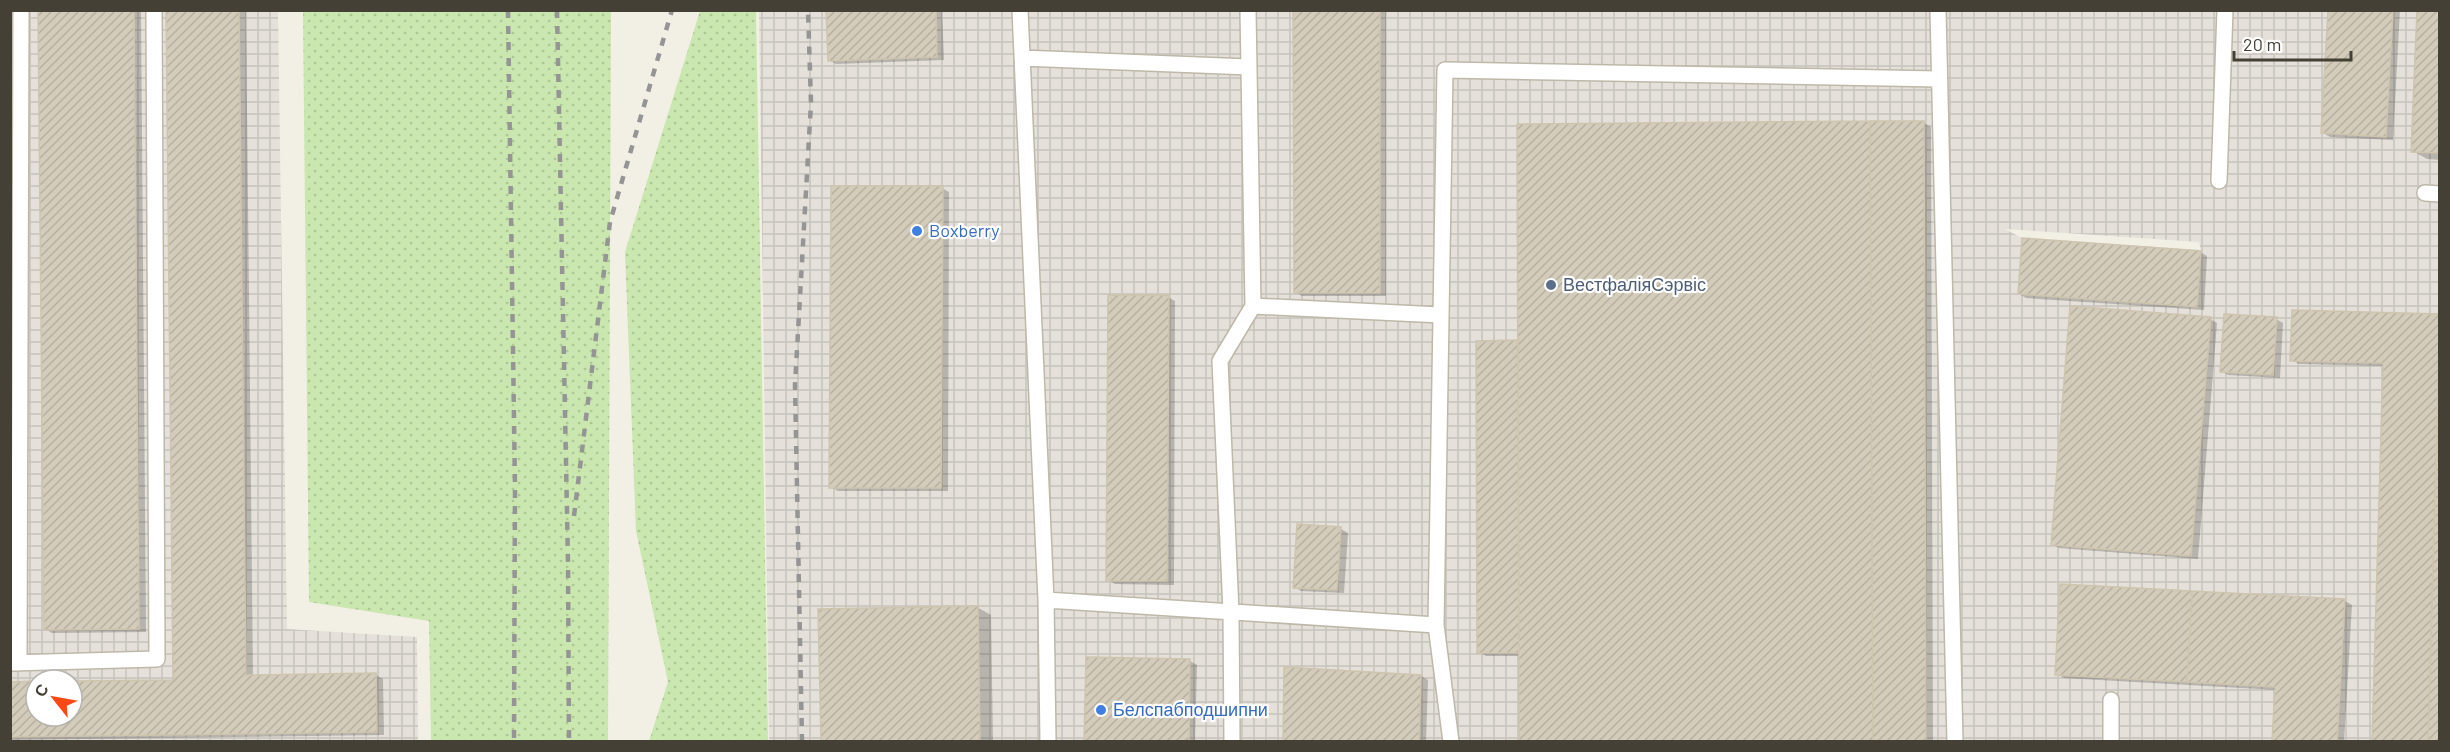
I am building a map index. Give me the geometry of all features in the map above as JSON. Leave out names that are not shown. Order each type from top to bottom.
[{"type":"lane","points":[[21,10],[15,663],[158,659],[154,10]]},
{"type":"lane","points":[[1020,10],[1046,600],[1048,741]]},
{"type":"lane","points":[[1232,741],[1231,612],[1220,361],[1253,306],[1248,10]]},
{"type":"lane","points":[[1938,10],[1955,741]]},
{"type":"lane","points":[[2219,182],[2225,10]]},
{"type":"lane","points":[[1022,58],[1249,67]]},
{"type":"lane","points":[[1451,741],[1436,626],[1445,70],[1939,79]]},
{"type":"lane","points":[[1253,306],[1442,315]]},
{"type":"lane","points":[[1046,600],[1436,626]]},
{"type":"lane","points":[[2110,699],[2111,741]]},
{"type":"shaded area","points":[[10,11],[278,11],[287,629],[417,637],[418,741],[11,741]]},
{"type":"shaded area","points":[[759,11],[2439,11],[2440,376],[2428,741],[769,741]],"holes":[[[2005,229],[2199,242],[2201,250],[2022,238]]]},
{"type":"green space","points":[[303,11],[611,11],[608,741],[431,741],[429,621],[309,602]]},
{"type":"green space","points":[[700,11],[756,11],[768,741],[649,741],[668,682],[636,531],[625,252]]},
{"type":"building","points":[[38,10],[134,10],[139,629],[44,630]]},
{"type":"building","points":[[166,10],[239,10],[246,675],[376,673],[377,732],[10,737],[10,682],[24,681],[24,728],[84,728],[84,681],[173,680]]},
{"type":"building","points":[[826,10],[936,10],[937,57],[828,61]]},
{"type":"building","points":[[1293,10],[1380,10],[1380,293],[1294,293]]},
{"type":"building","points":[[2328,10],[2393,10],[2386,137],[2321,133]]},
{"type":"building","points":[[2417,10],[2440,10],[2440,153],[2411,152]]},
{"type":"building","points":[[1870,121],[1873,742],[1519,742],[1517,124]]},
{"type":"building","points":[[1870,121],[1924,121],[1926,742],[1873,742]]},
{"type":"building","points":[[831,186],[943,186],[941,488],[829,488]]},
{"type":"building","points":[[2022,238],[2201,251],[2197,307],[2018,294]]},
{"type":"building","points":[[1108,295],[1169,295],[1167,581],[1106,581]]},
{"type":"building","points":[[2070,306],[2211,317],[2191,556],[2051,545]]},
{"type":"building","points":[[2292,310],[2440,314],[2428,742],[2372,742],[2383,363],[2290,361]]},
{"type":"building","points":[[2224,314],[2277,317],[2273,375],[2220,372]]},
{"type":"building","points":[[1518,340],[1519,653],[1477,653],[1476,341]]},
{"type":"building","points":[[2439,376],[2440,742],[2428,742]]},
{"type":"building","points":[[1297,524],[1341,527],[1337,590],[1293,588]]},
{"type":"building","points":[[2060,584],[2192,591],[2187,682],[2055,675]]},
{"type":"building","points":[[2192,591],[2345,599],[2337,742],[2272,742],[2275,687],[2187,682]]},
{"type":"building","points":[[978,606],[980,742],[821,742],[818,609]]},
{"type":"building","points":[[1086,657],[1190,659],[1189,742],[1084,742]]},
{"type":"building","points":[[1284,667],[1421,675],[1419,742],[1283,742]]},
{"type":"railway","points":[[508,10],[515,487],[514,742]]},
{"type":"railway","points":[[557,10],[568,563],[569,742]]},
{"type":"railway","points":[[574,516],[610,222],[672,10]]},
{"type":"railway","points":[[802,742],[795,385],[811,103],[808,10]]},
{"type":"place","name":"Boxberry","points":[[917,231]]},
{"type":"place","name":"ВестфаліяСэрвіс","points":[[1551,285]]},
{"type":"place","name":"Белспабподшипни","points":[[1101,710]]}]
